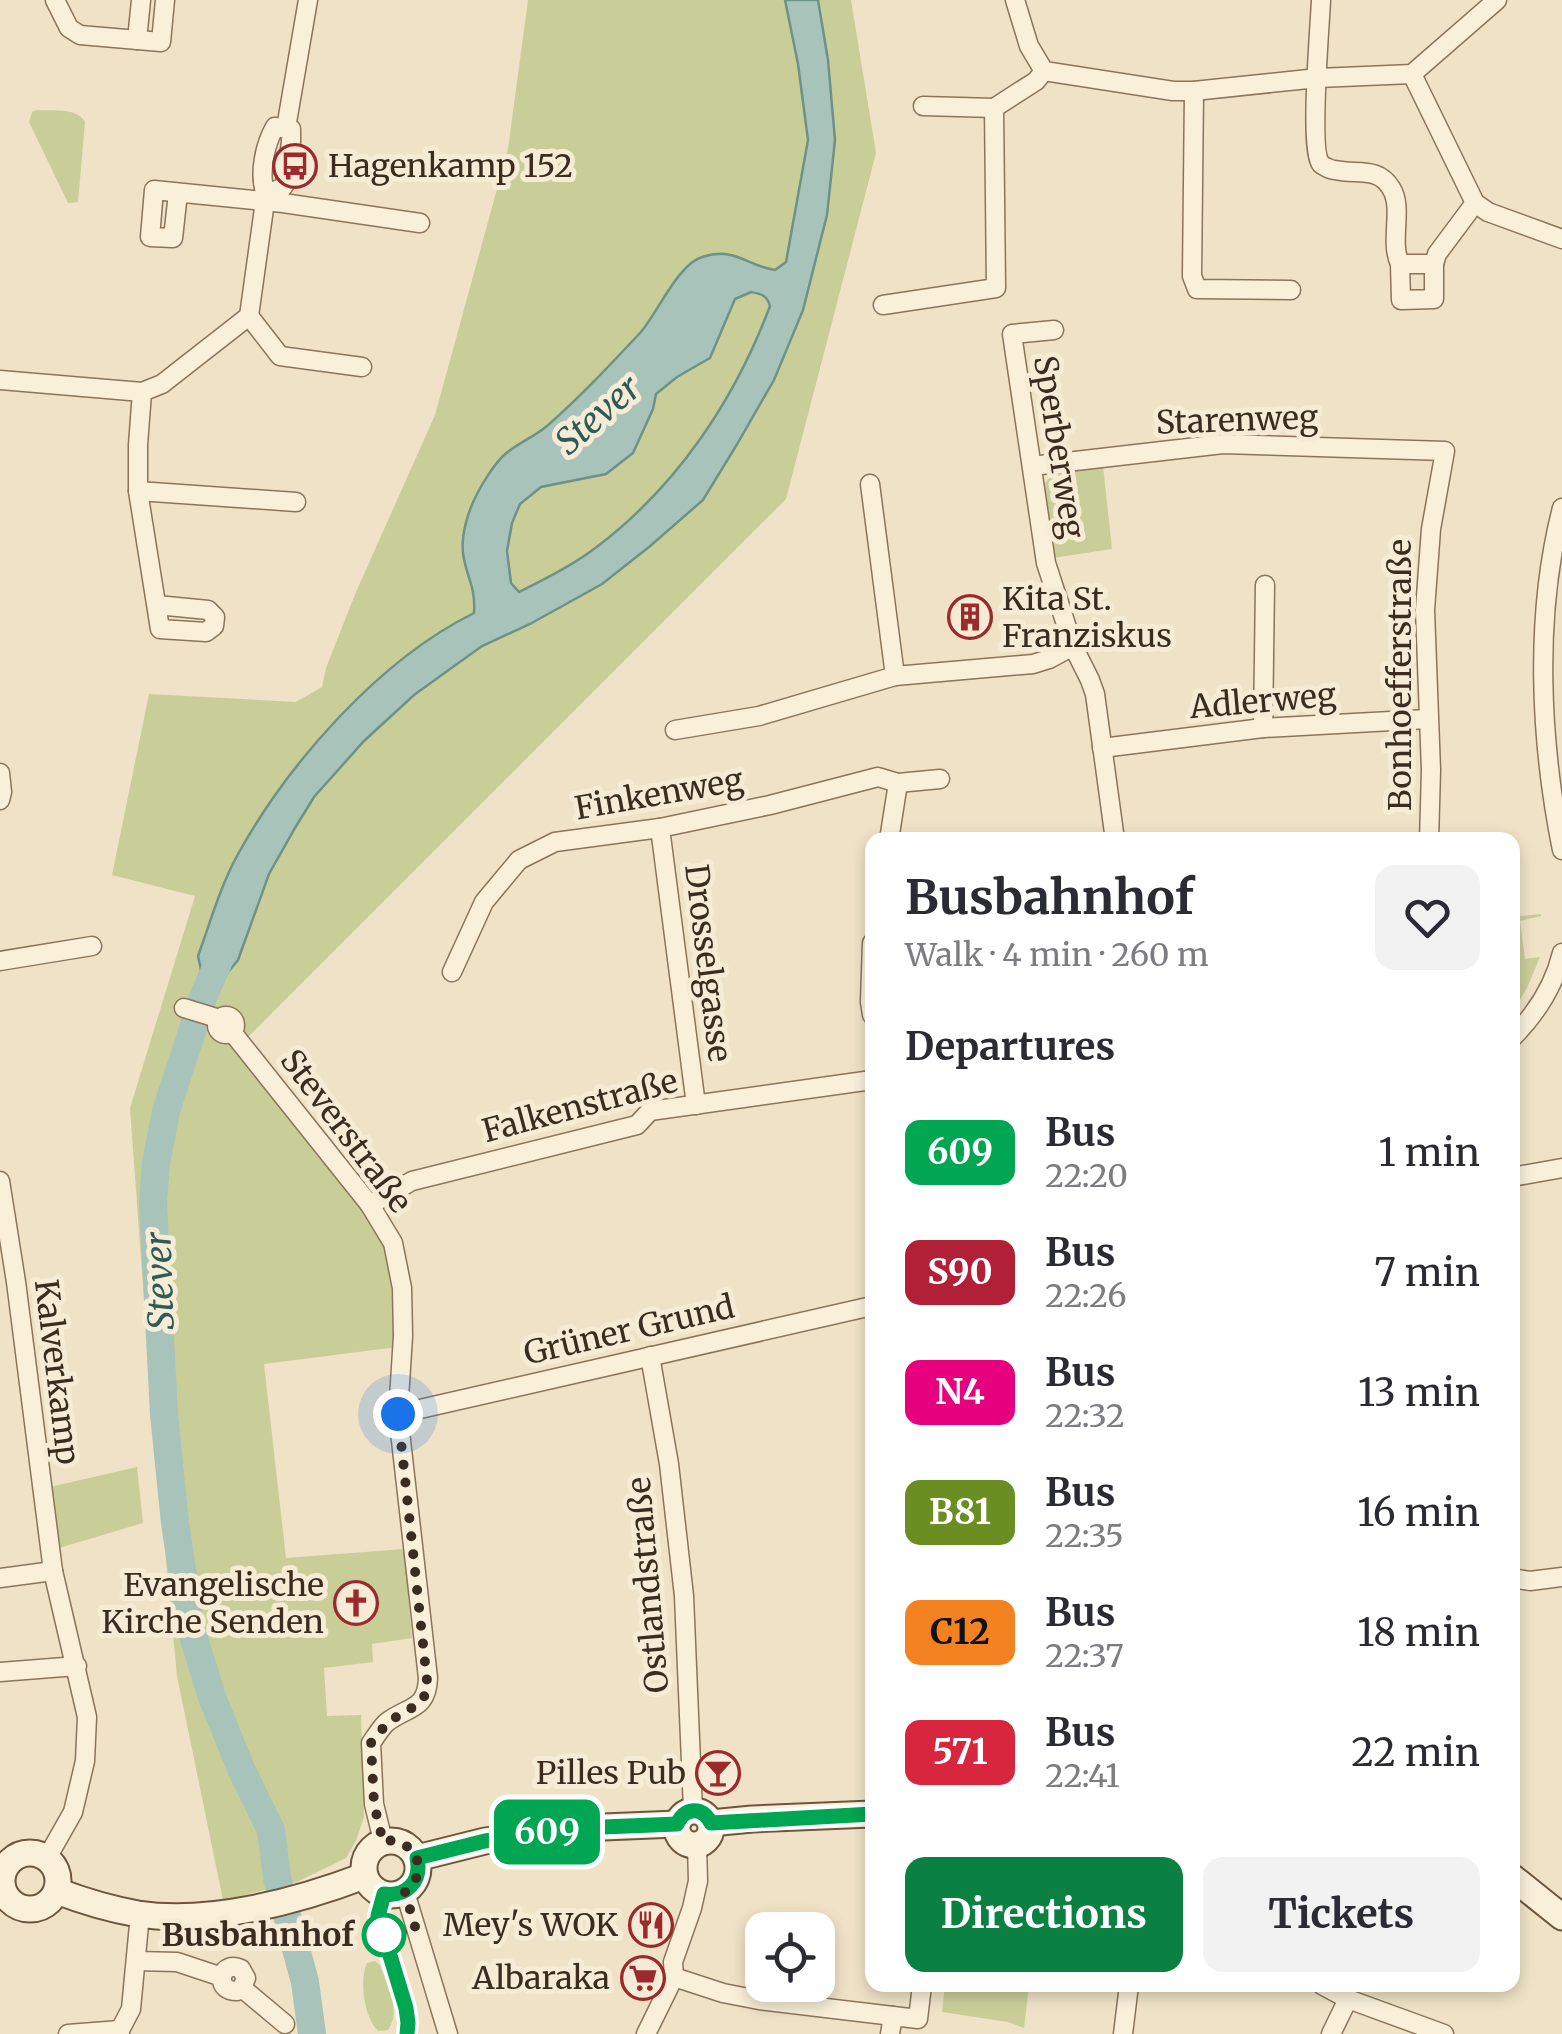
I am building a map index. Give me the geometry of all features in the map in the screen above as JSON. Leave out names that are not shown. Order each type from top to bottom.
[{"type":"street","points":[[55,0],[69,28],[80,34],[161,42],[165,0]]},
{"type":"street","points":[[137,40],[141,0]]},
{"type":"street","points":[[0,380],[142,392],[162,384],[248,316],[266,198],[262,180],[268,138],[275,127],[286,128],[308,0]]},
{"type":"street","points":[[1014,0],[1029,46],[1044,71]]},
{"type":"street","points":[[1321,0],[1315,91],[1316,152],[1320,163],[1331,170],[1376,173],[1390,184],[1396,196],[1395,254],[1400,264],[1400,300],[1434,299],[1437,254],[1475,203]]},
{"type":"street","points":[[1044,71],[1194,91],[1318,78],[1412,74],[1496,0]]},
{"type":"street","points":[[923,106],[994,108],[1036,81],[1044,71]]},
{"type":"street","points":[[1412,74],[1475,203],[1488,212],[1562,239]]},
{"type":"street","points":[[1194,91],[1192,276],[1197,288],[1291,290]]},
{"type":"street","points":[[883,305],[996,288],[994,108]]},
{"type":"street","points":[[178,193],[266,198],[420,223]]},
{"type":"street","points":[[1400,264],[1434,264]]},
{"type":"street","points":[[248,316],[280,356],[362,366]]},
{"type":"street","name":"Sperberweg","points":[[1054,330],[1012,334],[1046,563],[1073,646],[1095,694],[1113,832]]},
{"type":"street","points":[[142,392],[138,490],[156,605]]},
{"type":"street","name":"Starenweg","points":[[1032,466],[1222,444],[1445,451]]},
{"type":"street","name":"Bonhoefferstraße","points":[[1429,832],[1432,770],[1425,610],[1430,528],[1445,451]]},
{"type":"street","points":[[870,484],[896,676]]},
{"type":"street","points":[[138,490],[296,502]]},
{"type":"street","points":[[1562,508],[1553,542],[1544,705],[1548,764],[1562,850]]},
{"type":"street","points":[[1264,728],[1265,585]]},
{"type":"street","points":[[675,730],[759,716],[896,676],[1033,664],[1073,646]]},
{"type":"street","name":"Adlerweg","points":[[1102,748],[1264,728],[1428,719]]},
{"type":"street","points":[[0,773],[0,800]]},
{"type":"street","name":"Finkenweg","points":[[452,972],[484,902],[519,860],[555,842],[660,828],[770,805],[878,776],[898,783],[940,779]]},
{"type":"street","points":[[890,832],[898,783]]},
{"type":"street","name":"Drosselgasse","points":[[660,828],[696,1105]]},
{"type":"street","points":[[0,961],[92,946]]},
{"type":"street","points":[[1520,1030],[1536,1013],[1562,953]]},
{"type":"street","name":"Steverstraße","points":[[184,1008],[223,1023],[370,1205],[393,1243],[402,1288],[398,1414],[428,1690],[420,1703],[388,1722],[371,1743],[374,1804],[383,1842]]},
{"type":"street","name":"Falkenstraße","points":[[370,1205],[412,1181],[638,1125],[650,1112],[865,1081]]},
{"type":"street","points":[[1520,1176],[1562,1168]]},
{"type":"street","name":"Kalverkamp","points":[[0,1181],[53,1571],[87,1717],[85,1761],[73,1812],[48,1858]]},
{"type":"street","name":"Grüner Grund","points":[[398,1414],[865,1308]]},
{"type":"street","name":"Ostlandstraße","points":[[646,2034],[674,1977],[673,1962],[698,1882],[684,1596],[669,1464],[650,1356]]},
{"type":"street","points":[[0,1578],[53,1571]]},
{"type":"street","points":[[1520,1579],[1562,1577]]},
{"type":"street","points":[[0,1672],[76,1666]]},
{"type":"street","points":[[417,1858],[474,1843],[579,1828],[694,1826],[865,1814]]},
{"type":"street","points":[[383,1842],[403,1843],[417,1858],[418,1877],[405,1892],[384,1894],[364,1876],[367,1854],[383,1842]]},
{"type":"street","points":[[34,1852],[48,1858],[57,1872],[57,1891],[52,1899],[39,1908],[7,1911],[2,1867],[24,1853],[34,1852]]},
{"type":"street","points":[[57,1891],[89,1903],[140,1914],[208,1914],[308,1896],[364,1876]]},
{"type":"street","points":[[1520,1883],[1562,1917]]},
{"type":"street","points":[[405,1892],[448,2034]]},
{"type":"street","points":[[68,2034],[120,2032],[131,2010],[140,1914]]},
{"type":"street","points":[[136,1961],[177,1962],[222,1977],[226,1989],[242,1988],[285,2024]]},
{"type":"street","points":[[674,1977],[723,1993],[892,2025],[918,2018],[921,1992]]},
{"type":"street","points":[[1124,2034],[1127,1992]]},
{"type":"street","points":[[1335,1992],[1444,2034]]},
{"type":"street","points":[[1330,2034],[1348,1999]]},
{"type":"green space","points":[[528,0],[851,0],[876,153],[786,499],[239,1046],[362,1204],[388,1250],[397,1347],[264,1364],[286,1558],[404,1549],[412,1638],[372,1644],[373,1662],[324,1668],[327,1716],[361,1715],[364,1817],[346,1858],[297,1882],[223,1900],[177,1676],[153,1423],[130,1108],[195,896],[112,875],[149,694],[296,702],[322,687],[356,592],[435,415],[508,149]]},
{"type":"green space","points":[[36,110],[70,112],[85,122],[78,202],[68,203],[29,122]]},
{"type":"green space","points":[[1103,466],[1112,549],[1053,558],[1043,486],[1054,472]]},
{"type":"green space","points":[[1541,914],[1520,921],[1520,916]]},
{"type":"green space","points":[[1520,921],[1525,959],[1540,957],[1520,1000]]},
{"type":"green space","points":[[137,1467],[143,1523],[59,1548],[50,1487]]},
{"type":"green space","points":[[375,1961],[380,1965],[393,2007],[388,2030],[378,2031],[373,2025],[364,1998],[367,1963]]},
{"type":"green space","points":[[944,1992],[1028,1992],[1024,2028],[942,2012]]},
{"type":"water","points":[[785,0],[818,0],[835,140],[827,215],[803,310],[774,380],[703,500],[602,584],[482,646],[414,695],[364,741],[314,797],[295,828],[269,874],[238,960],[223,978],[216,998],[194,991],[201,970],[198,956],[225,880],[282,785],[339,717],[371,686],[439,633],[474,613],[474,596],[463,553],[464,531],[482,484],[496,464],[547,426],[595,381],[640,333],[676,279],[693,261],[723,254],[775,270],[786,262],[808,140]],"holes":[[[751,292],[761,294],[770,306],[756,341],[721,407],[678,468],[654,496],[598,546],[519,592],[511,583],[507,551],[520,504],[541,487],[606,474],[633,453],[656,394],[710,358],[735,299]]]},
{"type":"waterway","name":"Stever","points":[[218,963],[166,1111],[156,1163],[153,1203],[164,1414],[191,1629],[212,1697],[271,1830],[277,1878],[305,1982],[312,2034]]},
{"type":"bus line","name":"609","points":[[407,2034],[406,2008],[378,1916],[384,1894],[392,1896],[412,1886],[418,1877],[417,1858],[485,1841],[579,1828],[677,1824],[682,1814],[693,1810],[704,1814],[711,1823],[865,1814]]},
{"type":"place","name":"Hagenkamp 152","points":[[295,166]]},
{"type":"place","name":"Kita St. Franziskus","points":[[970,617]]},
{"type":"place","name":"Evangelische Kirche Senden","points":[[356,1603]]},
{"type":"place","name":"Pilles Pub","points":[[718,1773]]},
{"type":"place","name":"Mey's WOK","points":[[651,1925]]},
{"type":"place","name":"Busbahnhof","points":[[384,1935]]},
{"type":"place","name":"Albaraka","points":[[643,1978]]},
{"type":"route","points":[[384,1935],[416,1930],[405,1892],[418,1877],[419,1867],[412,1849],[394,1840],[383,1842],[374,1804],[371,1743],[388,1722],[420,1703],[428,1690],[398,1414]]}]
